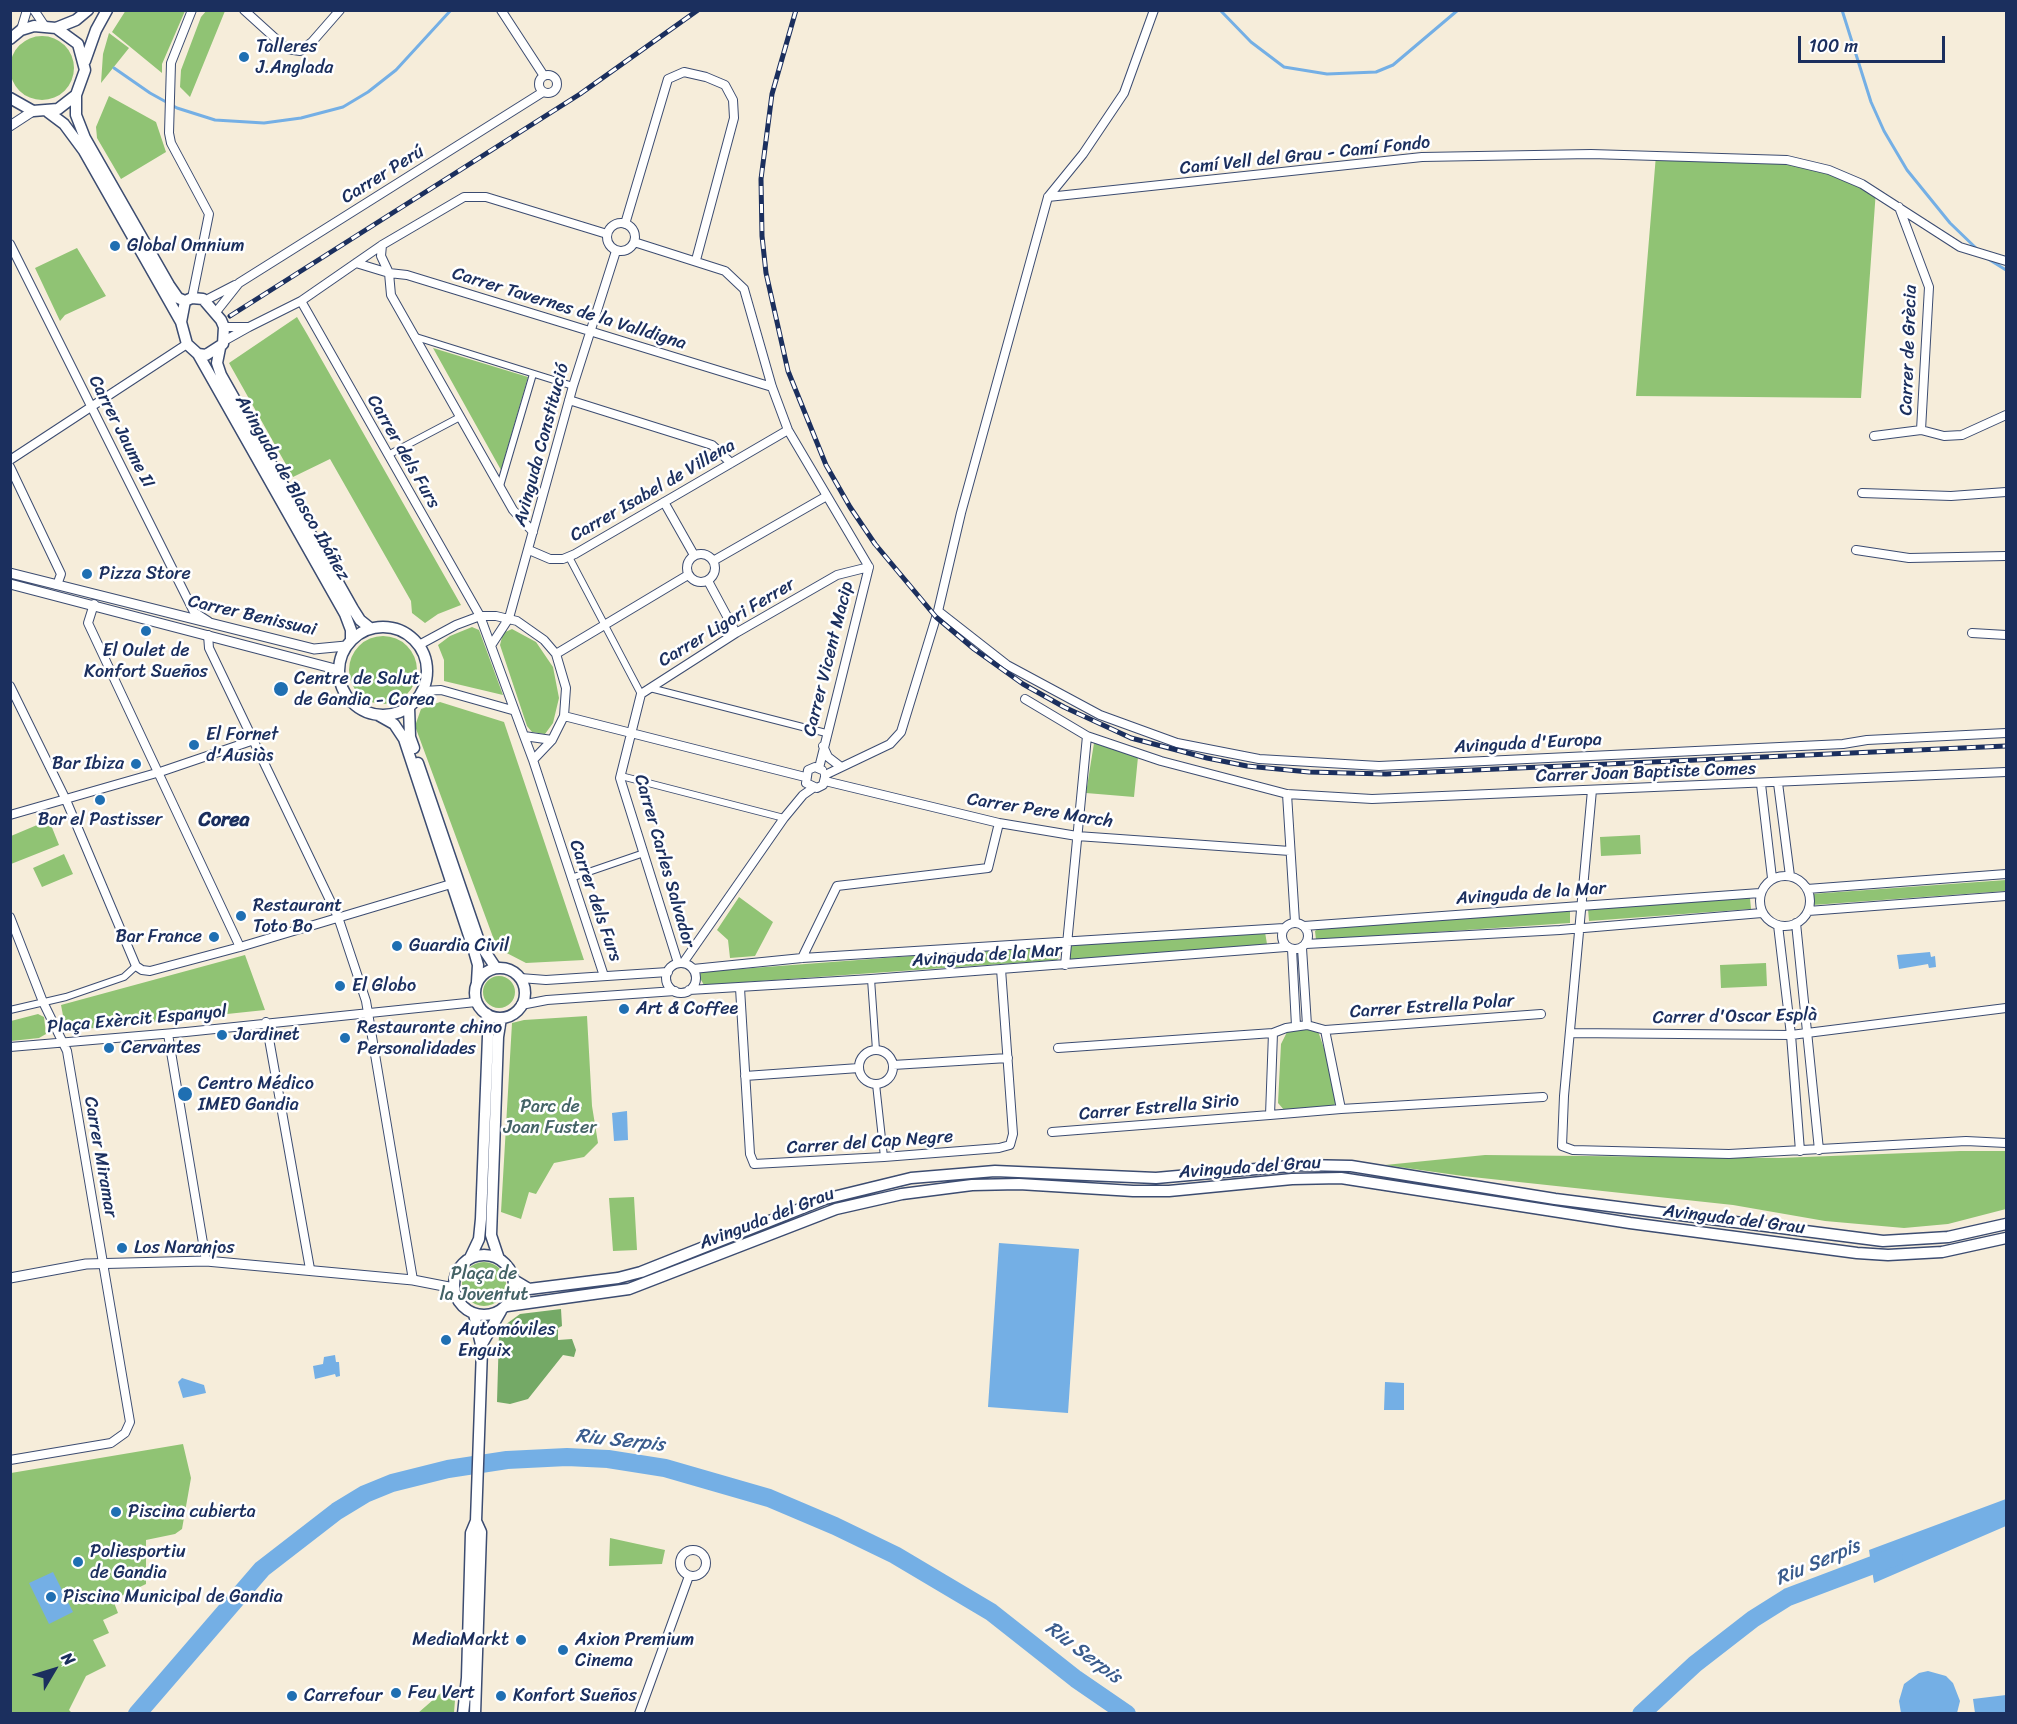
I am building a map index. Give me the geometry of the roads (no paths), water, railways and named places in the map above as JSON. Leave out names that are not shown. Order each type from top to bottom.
[{"type":"main road","points":[[56,28],[76,21],[88,10]]},
{"type":"main road","points":[[11,100],[33,111],[48,112],[68,103],[76,95],[84,79],[85,62],[107,10]]},
{"type":"main road","points":[[10,39],[21,30],[44,25],[56,28],[78,44],[85,62]]},
{"type":"main road","points":[[48,112],[67,127],[84,151],[181,322],[187,344],[198,354],[210,354],[222,345],[224,327],[206,300],[178,298],[169,285],[85,138],[76,115],[76,95]]},
{"type":"main road","points":[[181,322],[188,300]]},
{"type":"main road","name":"Avinguda de Blasco Ibáñez","points":[[222,345],[217,363],[221,375],[353,609],[360,620],[370,628]]},
{"type":"main road","name":"Avinguda de Blasco Ibáñez","points":[[198,354],[345,614],[351,630],[349,644]]},
{"type":"main road","points":[[378,715],[389,715],[409,707],[423,691],[428,667],[419,645],[398,629],[370,628],[349,644],[339,670],[341,686],[357,706],[394,724],[404,739],[478,965],[477,982],[476,1002],[487,1014],[501,1018],[516,1012],[521,1005],[524,991],[520,978],[509,970],[496,968],[485,973],[477,982]]},
{"type":"main road","points":[[409,707],[410,737],[480,944],[496,968]]},
{"type":"main road","points":[[463,1713],[467,1678],[471,1533],[476,1521],[482,1344],[474,1314],[461,1304],[454,1288],[460,1268],[470,1258],[479,1239],[487,1014]]},
{"type":"main road","points":[[499,1259],[492,1227],[498,1037],[501,1018]]},
{"type":"main road","name":"Avinguda del Grau","points":[[514,1280],[529,1289],[600,1282],[629,1275],[825,1199],[910,1178],[974,1172],[1044,1172],[1156,1178],[1300,1165],[1343,1165],[1382,1169],[1555,1199],[1867,1240],[1935,1239],[2007,1224]]},
{"type":"main road","name":"Avinguda del Grau","points":[[505,1308],[629,1289],[836,1209],[902,1194],[972,1185],[1030,1184],[1133,1191],[1169,1191],[1292,1179],[1341,1178],[1630,1223],[1857,1253],[1888,1255],[1942,1252],[2007,1238]]},
{"type":"main road","points":[[470,1258],[480,1255],[499,1259],[509,1268],[514,1280],[512,1297],[482,1344]]},
{"type":"main road","points":[[474,1314],[493,1314],[505,1308]]},
{"type":"main road","points":[[475,1713],[481,1532],[476,1521]]},
{"type":"street","points":[[21,30],[27,10]]},
{"type":"street","points":[[34,10],[44,25]]},
{"type":"street","points":[[188,300],[208,214],[171,143],[169,78],[173,56],[192,10]]},
{"type":"street","points":[[244,10],[287,49],[300,51],[312,42],[340,10]]},
{"type":"street","points":[[501,10],[544,76],[555,78],[557,87],[551,93],[543,92],[539,84],[544,76]]},
{"type":"street","points":[[520,978],[546,980],[668,972],[680,963],[803,795],[808,783],[820,770],[840,768],[894,742],[901,732],[938,611],[961,513],[1048,197],[1083,154],[1124,93],[1154,10]]},
{"type":"street","points":[[625,224],[668,79],[684,72],[706,77],[725,85],[733,100],[734,118],[696,260]]},
{"type":"street","name":"Carrer Perú","points":[[206,300],[239,283],[543,92]]},
{"type":"street","points":[[10,126],[33,111]]},
{"type":"street","name":"Camí Vell del Grau - Camí Fondo","points":[[1048,197],[1422,157],[1591,154],[1787,160],[1847,176],[1899,205],[1945,238],[1971,252],[2006,260]]},
{"type":"street","points":[[222,345],[249,327],[301,301],[382,245],[453,201],[475,195],[607,234]]},
{"type":"street","name":"Carrer de Grècia","points":[[1899,205],[1929,287],[1921,430]]},
{"type":"street","points":[[616,224],[625,224],[634,233],[634,242],[625,251],[616,251],[610,246],[607,234],[616,224]]},
{"type":"street","points":[[634,242],[696,260],[725,272],[744,289],[772,387],[788,430],[825,497],[869,567]]},
{"type":"street","name":"Carrer Jaume II","points":[[10,244],[194,612],[215,624]]},
{"type":"street","points":[[382,245],[381,256],[389,273],[392,295],[513,510],[533,532]]},
{"type":"street","name":"Avinguda Constitució","points":[[492,644],[508,618],[529,550],[573,386],[616,251]]},
{"type":"street","name":"Carrer Tavernes de la Valldigna","points":[[357,262],[389,273],[407,275],[772,387]]},
{"type":"street","name":"Carrer Perú","points":[[216,312],[239,283]]},
{"type":"street","name":"Carrer dels Furs","points":[[301,301],[480,616],[492,644],[512,710],[533,760],[604,976]]},
{"type":"street","points":[[224,327],[249,327]]},
{"type":"street","points":[[416,337],[573,386]]},
{"type":"street","points":[[10,460],[187,344]]},
{"type":"street","points":[[500,486],[533,374]]},
{"type":"street","points":[[569,400],[712,445],[731,463]]},
{"type":"street","points":[[388,455],[460,417]]},
{"type":"street","points":[[1874,436],[1921,430],[1944,436],[1962,435],[2005,418]]},
{"type":"street","name":"Carrer Isabel de Villena","points":[[529,550],[549,559],[569,556],[788,430]]},
{"type":"street","points":[[10,467],[61,574],[57,585]]},
{"type":"street","points":[[1862,493],[1952,496],[2007,492]]},
{"type":"street","points":[[713,561],[825,497]]},
{"type":"street","points":[[664,502],[694,555]]},
{"type":"street","points":[[1856,550],[1909,558],[2007,556]]},
{"type":"street","points":[[694,555],[706,555],[713,561],[715,572],[708,581],[696,582],[688,576],[686,565],[694,555]]},
{"type":"street","points":[[569,556],[641,694],[630,733]]},
{"type":"street","name":"Carrer Ligori Ferrer","points":[[641,694],[736,633],[837,575],[869,567]]},
{"type":"street","name":"Carrer Vicent Macip","points":[[820,770],[826,733],[869,567]]},
{"type":"street","name":"Carrer Benissuai","points":[[10,573],[315,649],[349,644]]},
{"type":"street","points":[[556,654],[688,576]]},
{"type":"street","points":[[708,581],[736,633]]},
{"type":"street","name":"Carrer Benissuai","points":[[10,584],[94,604],[339,670]]},
{"type":"street","points":[[94,604],[88,623],[160,772],[240,947]]},
{"type":"street","name":"Avinguda d'Europa","points":[[938,611],[1007,665],[1063,696],[1119,723],[1177,743],[1234,756],[1316,764],[1379,766],[1843,744],[1867,740],[2007,733]]},
{"type":"street","points":[[419,645],[456,625],[480,616],[508,618],[534,632],[556,654],[566,688],[564,716],[552,740],[533,760]]},
{"type":"street","points":[[1972,633],[2007,635]]},
{"type":"street","points":[[208,635],[209,648],[338,917],[368,1011],[414,1280]]},
{"type":"street","points":[[10,686],[66,800],[136,966],[150,971],[240,947],[451,884]]},
{"type":"street","points":[[649,688],[826,733]]},
{"type":"street","points":[[423,691],[441,690],[512,710]]},
{"type":"street","name":"Carrer Joan Baptiste Comes","points":[[1025,699],[1088,736],[1161,761],[1287,794],[1372,799],[2007,772]]},
{"type":"street","points":[[564,716],[820,787],[820,770]]},
{"type":"street","name":"Carrer Carles Salvador","points":[[630,733],[621,776],[680,963]]},
{"type":"street","points":[[524,736],[552,740]]},
{"type":"street","points":[[1065,965],[1088,736]]},
{"type":"street","points":[[10,815],[160,772],[254,740]]},
{"type":"street","points":[[823,746],[828,757],[840,768]]},
{"type":"street","name":"Carrer Pere March","points":[[820,770],[999,823],[1077,836],[1290,851]]},
{"type":"street","points":[[621,776],[784,819]]},
{"type":"street","points":[[1778,783],[1790,876]]},
{"type":"street","points":[[1761,784],[1772,878]]},
{"type":"street","points":[[1592,790],[1560,1142],[1567,1150],[1670,1154],[1800,1151],[1966,1141],[2007,1143]]},
{"type":"street","points":[[1287,794],[1295,922]]},
{"type":"street","points":[[802,958],[837,886],[988,868],[999,823]]},
{"type":"street","points":[[571,878],[644,853]]},
{"type":"street","points":[[1807,889],[2007,874]]},
{"type":"street","points":[[1790,876],[1797,878],[1807,889],[1810,901],[1808,910],[1796,923],[1778,925],[1762,913],[1760,893],[1772,878],[1790,876]]},
{"type":"street","name":"Avinguda de la Mar","points":[[1304,926],[1760,893]]},
{"type":"street","points":[[1808,910],[2007,896]]},
{"type":"street","name":"Avinguda de la Mar","points":[[1304,946],[1578,929],[1762,913]]},
{"type":"street","name":"Carrer Miramar","points":[[10,917],[43,1002],[63,1042],[104,1263],[129,1428],[122,1437],[111,1443],[10,1460]]},
{"type":"street","points":[[1295,922],[1304,926],[1308,931],[1304,946],[1306,1025]]},
{"type":"street","points":[[1295,922],[1284,928],[1281,938],[1289,948],[1296,1026]]},
{"type":"street","points":[[1796,923],[1809,1033],[1819,1150]]},
{"type":"street","points":[[1778,925],[1791,1035],[1800,1151]]},
{"type":"street","name":"Avinguda de la Mar","points":[[693,969],[802,958],[1284,928]]},
{"type":"street","points":[[1289,948],[1304,946]]},
{"type":"street","name":"Avinguda de la Mar","points":[[689,990],[871,980],[1289,948]]},
{"type":"street","points":[[521,1005],[547,1000],[689,990],[695,982],[693,969],[680,963]]},
{"type":"street","points":[[10,1010],[124,977],[136,966]]},
{"type":"street","points":[[893,1065],[1008,1058],[1001,969]]},
{"type":"street","points":[[668,972],[668,985],[675,991]]},
{"type":"street","points":[[871,980],[876,1050]]},
{"type":"street","points":[[741,988],[745,1076],[859,1068]]},
{"type":"street","points":[[310,1269],[266,1022],[476,1002]]},
{"type":"street","name":"Carrer d'Oscar Esplà","points":[[1569,1033],[1791,1035],[2007,1008]]},
{"type":"street","name":"Carrer Estrella Polar","points":[[1058,1047],[1273,1033],[1306,1025],[1325,1030],[1541,1014]]},
{"type":"street","name":"Plaça Exèrcit Espanyol","points":[[10,1047],[168,1034],[266,1022]]},
{"type":"street","name":"Carrer Estrella Polar","points":[[1325,1030],[1341,1109]]},
{"type":"street","points":[[1273,1033],[1270,1115],[1543,1097]]},
{"type":"street","points":[[168,1034],[206,1261]]},
{"type":"street","points":[[876,1050],[887,1054],[893,1065],[891,1076],[876,1084],[865,1080],[859,1068],[866,1053],[876,1050]]},
{"type":"street","name":"Carrer del Cap Negre","points":[[745,1076],[750,1154],[754,1164],[884,1157],[999,1148],[1010,1145],[1013,1138],[1008,1058]]},
{"type":"street","points":[[876,1084],[884,1157]]},
{"type":"street","name":"Carrer Estrella Sirio","points":[[1052,1132],[1270,1115]]},
{"type":"street","points":[[10,1278],[104,1263],[206,1261],[414,1280],[454,1288]]},
{"type":"street","points":[[639,1713],[689,1576]]},
{"type":"water","points":[[1930,952],[1931,957],[1935,956],[1936,967],[1929,968],[1928,964],[1899,969],[1897,955]]},
{"type":"water","points":[[627,1111],[628,1140],[614,1141],[612,1113]]},
{"type":"water","points":[[999,1243],[1079,1249],[1068,1413],[988,1407]]},
{"type":"water","points":[[335,1355],[336,1362],[339,1362],[340,1376],[336,1377],[335,1374],[315,1379],[313,1366],[323,1364],[324,1357]]},
{"type":"water","points":[[182,1378],[204,1385],[206,1393],[183,1398],[178,1382]]},
{"type":"water","points":[[1385,1382],[1404,1383],[1404,1410],[1384,1410]]},
{"type":"water","points":[[2006,1499],[2006,1526],[1874,1583],[1869,1550]]},
{"type":"water","name":"Piscina Municipal de Gandia","points":[[53,1572],[73,1612],[49,1624],[29,1583]]},
{"type":"water","points":[[1928,1671],[1946,1676],[1953,1683],[1960,1701],[1957,1713],[1901,1713],[1899,1701],[1904,1684],[1919,1673]]},
{"type":"water","points":[[2006,1695],[2006,1713],[1975,1713],[1973,1699]]},
{"type":"waterway","points":[[114,68],[150,93],[177,108],[215,120],[264,123],[301,118],[343,107],[368,92],[396,70],[451,10]]},
{"type":"waterway","points":[[1220,10],[1251,42],[1284,67],[1327,74],[1376,72],[1393,65],[1458,10]]},
{"type":"waterway","points":[[1842,10],[1871,102],[1884,131],[1907,170],[1950,223],[1978,250]]},
{"type":"waterway","points":[[1985,257],[2006,270]]},
{"type":"waterway","name":"Riu Serpis","points":[[137,1714],[262,1569],[337,1511],[365,1494],[392,1483],[448,1469],[507,1460],[567,1457],[608,1459],[665,1468],[769,1498],[835,1526],[895,1555],[991,1612],[1076,1679],[1127,1714]]},
{"type":"waterway","name":"Riu Serpis","points":[[1641,1714],[1695,1664],[1753,1619],[1788,1597],[1894,1557]]},
{"type":"railway","points":[[230,316],[580,94],[698,10]]},
{"type":"railway","points":[[796,10],[772,94],[761,179],[762,236],[766,273],[788,371],[826,465],[875,544],[936,617],[974,649],[1023,684],[1064,707],[1131,738],[1247,766],[1309,772],[1386,774],[2006,746]]},
{"type":"place","name":"Talleres J.Anglada","points":[[244,57]]},
{"type":"place","name":"Global Omnium","points":[[115,246]]},
{"type":"place","name":"Pizza Store","points":[[87,574]]},
{"type":"place","name":"El Oulet de Konfort Sueños","points":[[146,631]]},
{"type":"place","name":"Centre de Salut de Gandia - Corea","points":[[281,689]]},
{"type":"place","name":"El Fornet d'Ausiàs","points":[[194,745]]},
{"type":"place","name":"Bar Ibiza","points":[[136,764]]},
{"type":"place","name":"Bar el Pastisser","points":[[100,800]]},
{"type":"place","name":"Restaurant Toto Bo","points":[[241,916]]},
{"type":"place","name":"Bar France","points":[[214,937]]},
{"type":"place","name":"Guardia Civil","points":[[397,946]]},
{"type":"place","name":"El Globo","points":[[340,986]]},
{"type":"place","name":"Art & Coffee","points":[[624,1009]]},
{"type":"place","name":"Jardinet","points":[[222,1035]]},
{"type":"place","name":"Restaurante chino Personalidades","points":[[345,1038]]},
{"type":"place","name":"Cervantes","points":[[109,1048]]},
{"type":"place","name":"Centro Médico IMED Gandia","points":[[185,1094]]},
{"type":"place","name":"Los Naranjos","points":[[122,1248]]},
{"type":"place","name":"Automóviles Enguix","points":[[446,1340]]},
{"type":"place","name":"Piscina cubierta","points":[[116,1512]]},
{"type":"place","name":"Poliesportiu de Gandia","points":[[78,1562]]},
{"type":"place","name":"Piscina Municipal de Gandia","points":[[51,1597]]},
{"type":"place","name":"MediaMarkt","points":[[521,1640]]},
{"type":"place","name":"Axion Premium Cinema","points":[[563,1650]]},
{"type":"place","name":"Feu Vert","points":[[396,1693]]},
{"type":"place","name":"Carrefour","points":[[292,1696]]},
{"type":"place","name":"Konfort Sueños","points":[[501,1696]]},
{"type":"district","name":"Corea","points":[[224,821]]},
{"type":"park label","name":"Parc de Joan Fuster","points":[[550,1117]]},
{"type":"park label","name":"Plaça de la Joventut","points":[[484,1284]]}]
